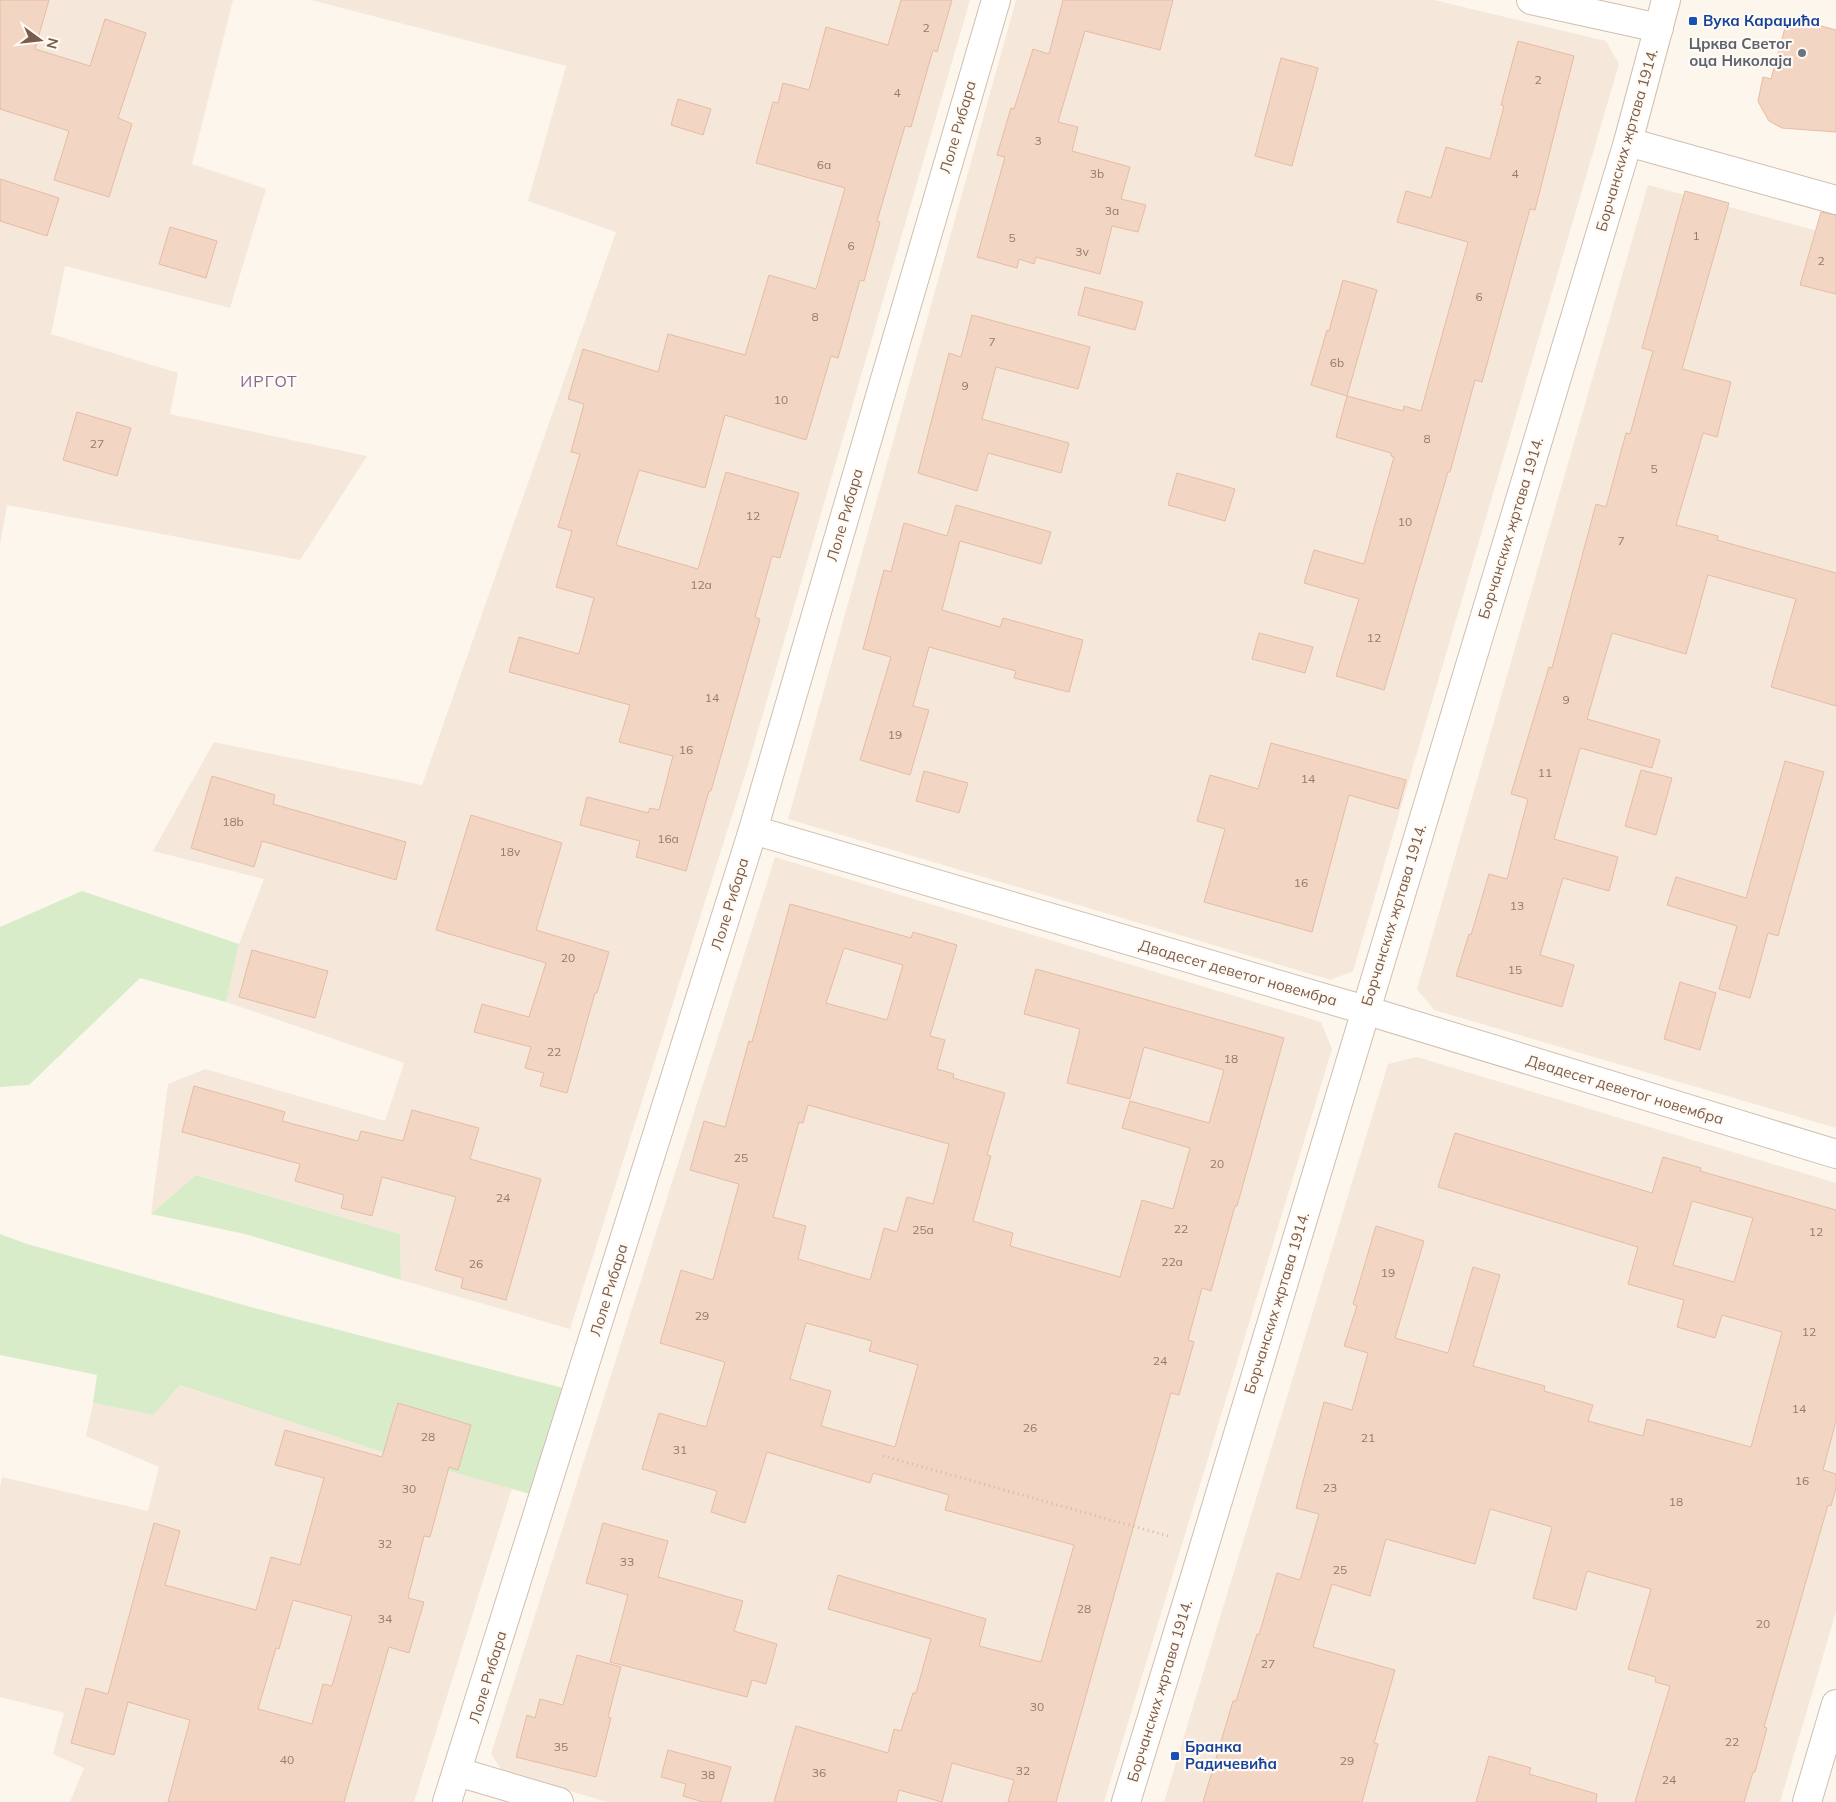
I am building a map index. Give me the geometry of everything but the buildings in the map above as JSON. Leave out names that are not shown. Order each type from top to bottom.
[{"type":"street","name":"Лоле Рибара","points":[[447,1802],[753,830],[996,0]]},
{"type":"street","points":[[1531,0],[1659,28]]},
{"type":"street","name":"Борчанских жртава 1914.","points":[[1126,1802],[1628,142],[1666,0]]},
{"type":"street","points":[[1628,142],[1836,200]]},
{"type":"street","name":"Двадесет деветог новембра","points":[[753,830],[1365,1010],[1836,1154]]},
{"type":"street","points":[[1807,1802],[1836,1704]]},
{"type":"street","points":[[458,1772],[559,1802]]},
{"type":"path","points":[[883,1456],[1204,1546]]},
{"type":"shaded area","points":[[0,0],[233,0],[192,164],[266,189],[230,308],[65,266],[51,334],[178,373],[170,414],[367,456],[300,560],[7,505],[0,545]]},
{"type":"shaded area","points":[[311,0],[970,0],[749,762],[570,1329],[401,1280],[400,1234],[197,1175],[151,1214],[168,1084],[205,1069],[385,1121],[404,1063],[226,1002],[239,944],[264,879],[153,851],[214,742],[422,785],[616,232],[528,201],[566,66]]},
{"type":"shaded area","points":[[1016,0],[1434,0],[1606,41],[1619,64],[1353,971],[1331,980],[788,819]]},
{"type":"shaded area","points":[[1648,185],[1836,236],[1836,1128],[1434,1010],[1417,989]]},
{"type":"shaded area","points":[[775,857],[1321,1022],[1332,1049],[1104,1802],[607,1802],[502,1771],[491,1754]]},
{"type":"shaded area","points":[[1417,1057],[1836,1183],[1836,1612],[1780,1802],[1164,1802],[1388,1064]]},
{"type":"shaded area","points":[[180,1385],[379,1451],[512,1488],[414,1802],[70,1802],[84,1768],[53,1754],[64,1713],[0,1697],[0,1487],[2,1477],[148,1511],[159,1467],[86,1436],[93,1403],[154,1415]]},
{"type":"green space","points":[[82,891],[239,944],[226,1002],[140,978],[29,1085],[0,1087],[0,927]]},
{"type":"green space","points":[[196,1175],[400,1234],[401,1280],[245,1234],[151,1214]]},
{"type":"green space","points":[[0,1234],[27,1244],[258,1309],[578,1392],[544,1498],[379,1451],[180,1385],[154,1415],[93,1403],[97,1375],[0,1355]]},
{"type":"place","name":"Вука Караџића","points":[[1693,21]]},
{"type":"place","name":"Црква Светог оца Николаја","points":[[1802,53]]},
{"type":"place","name":"Бранка Радичевића","points":[[1175,1756]]},
{"type":"district","name":"ИРГОТ","points":[[269,381]]}]
